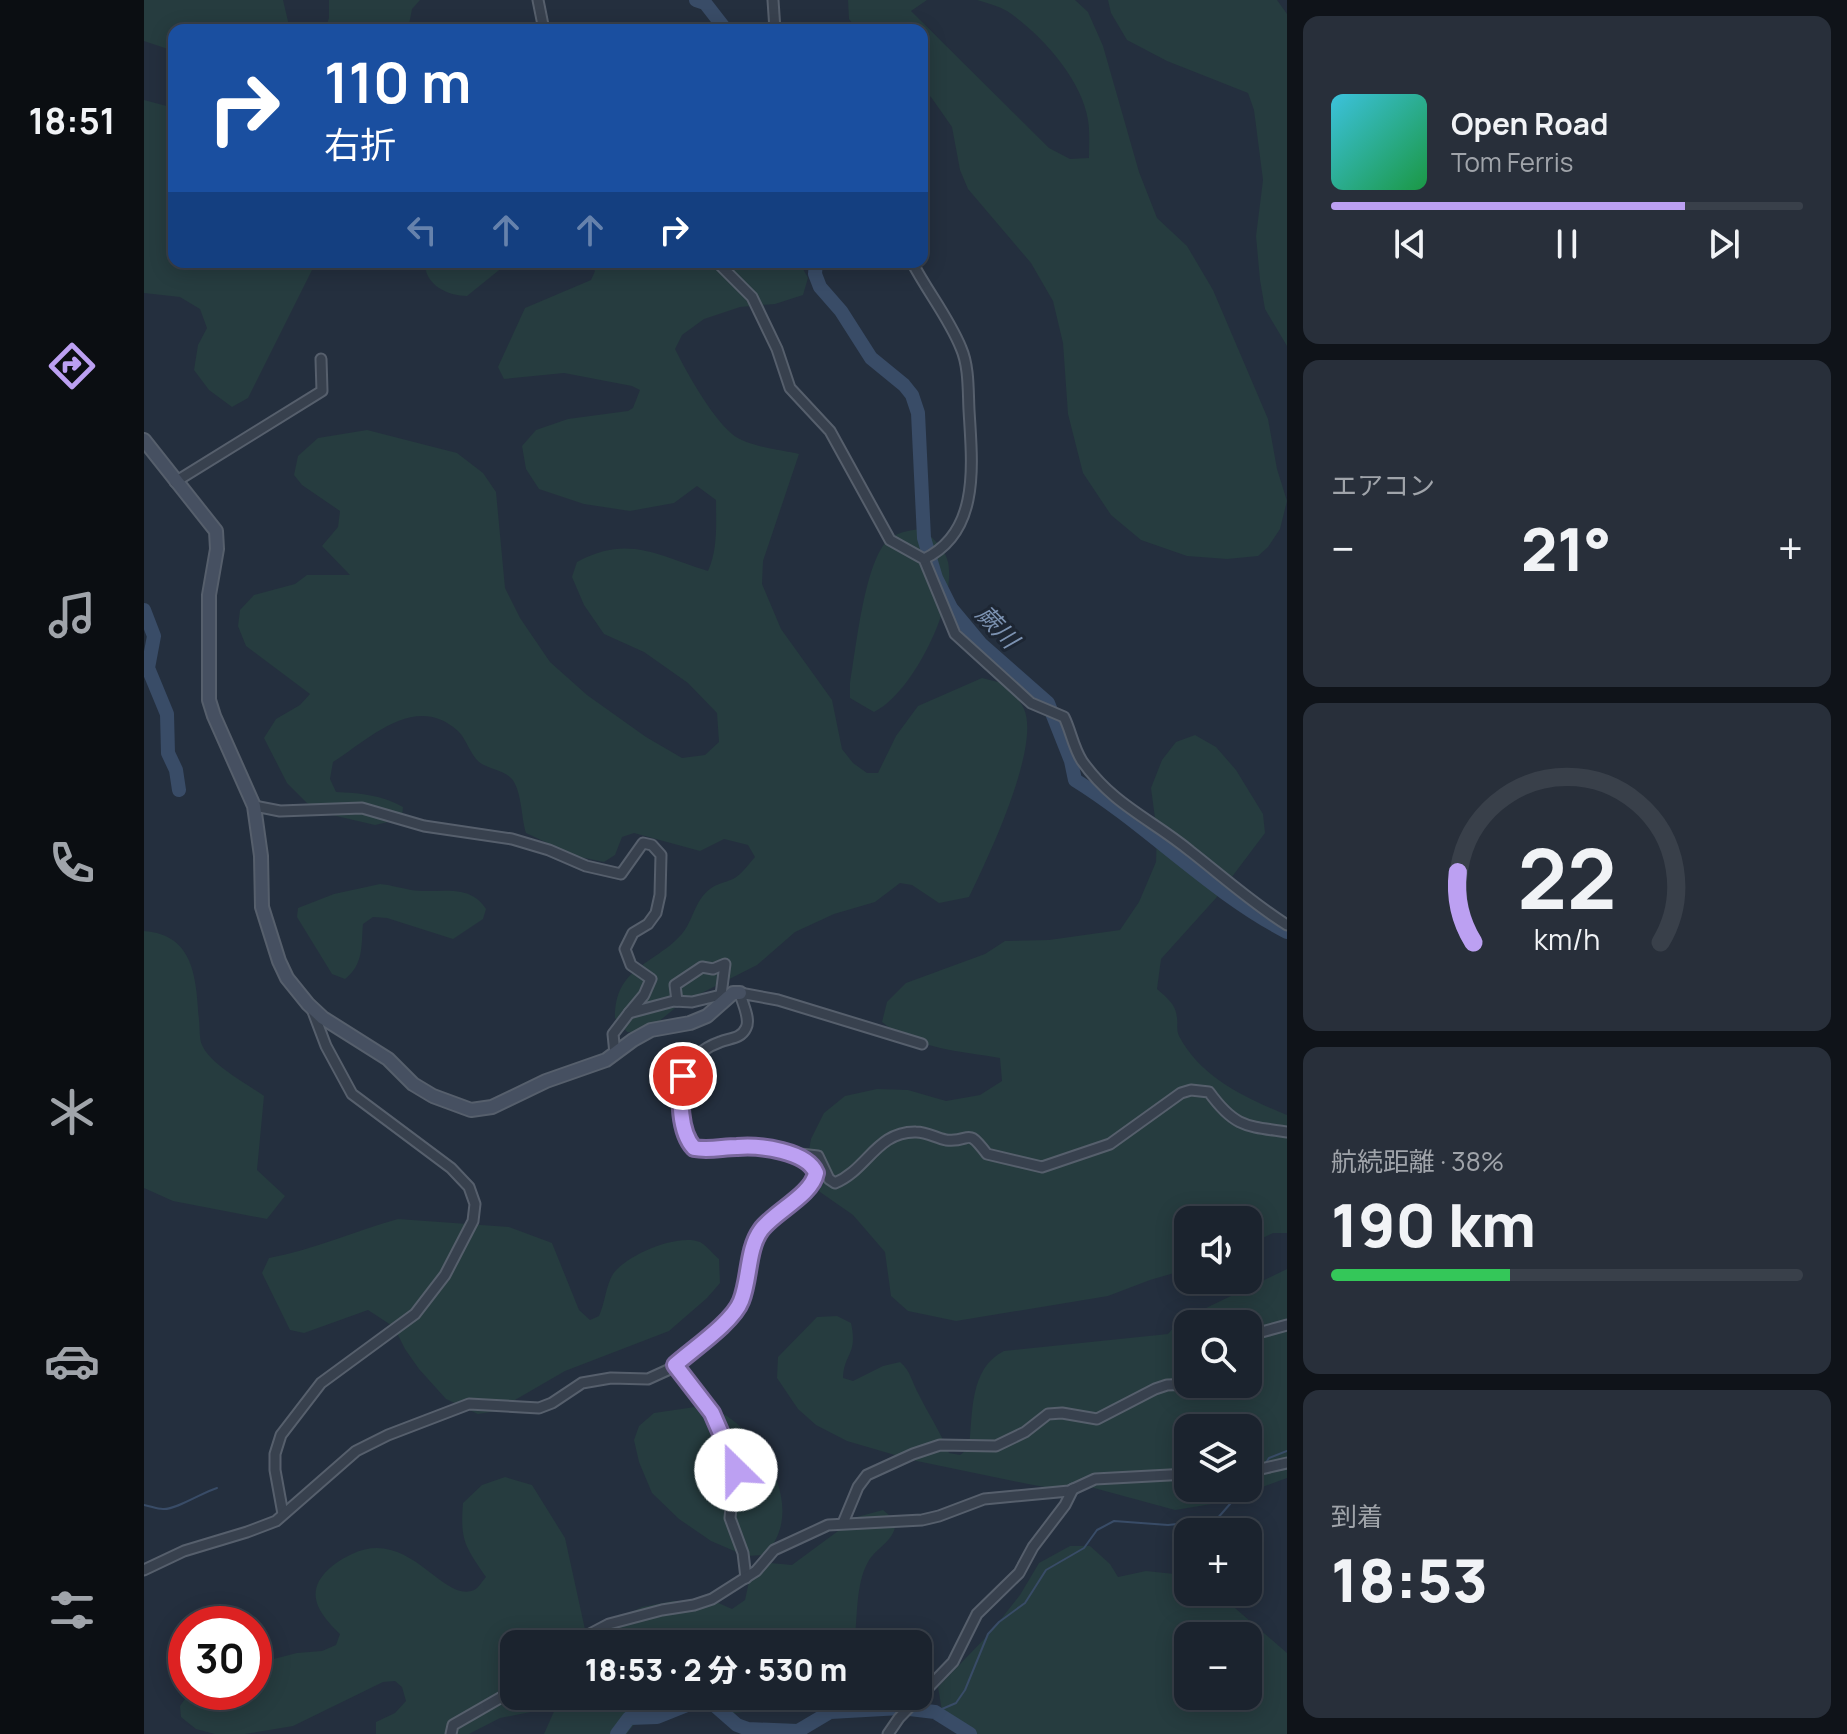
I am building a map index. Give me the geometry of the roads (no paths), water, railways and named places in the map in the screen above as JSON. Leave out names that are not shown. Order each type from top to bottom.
[{"type":"street","points":[[538,0],[543,24]]},
{"type":"street","points":[[773,0],[775,24]]},
{"type":"street","points":[[723,268],[752,297],[777,349],[790,388],[830,431],[890,540],[924,559],[955,634],[1031,703],[1064,717],[1074,748],[1083,763],[1125,807],[1189,850],[1258,907],[1287,925]]},
{"type":"street","points":[[915,268],[961,348],[968,400],[971,493],[961,524],[948,543],[924,559]]},
{"type":"street","points":[[175,482],[322,391],[321,359]]},
{"type":"street","points":[[144,440],[216,531],[217,549],[209,595],[209,700],[254,806],[261,856],[262,907],[267,928],[287,978],[312,1009],[388,1059],[421,1089],[449,1104],[471,1110],[492,1107],[546,1081],[606,1060],[651,1030],[690,1023],[707,1016],[729,995]]},
{"type":"street","points":[[254,806],[280,811],[362,808],[424,826],[512,839],[586,866],[621,874],[643,843],[652,845],[661,855],[660,895],[656,913],[648,924],[633,933],[625,949],[631,965],[651,979],[644,995],[613,1034],[615,1054]]},
{"type":"street","points":[[677,1001],[675,985],[678,981],[702,967],[713,969],[725,964],[729,995],[748,1023],[742,1034],[718,1042],[693,1059],[683,1076],[681,1087],[686,1137],[694,1148],[755,1147],[818,1156],[829,1179],[835,1183],[850,1174],[888,1138],[899,1133],[926,1133],[948,1140],[969,1136],[975,1138],[987,1154],[1042,1167],[1110,1144],[1169,1100],[1191,1090],[1209,1092],[1229,1116],[1244,1124],[1287,1132]]},
{"type":"street","points":[[629,1013],[677,1001],[692,1002],[729,995],[778,1000],[922,1044]]},
{"type":"street","points":[[283,1514],[275,1470],[275,1454],[281,1435],[321,1383],[415,1314],[445,1275],[473,1221],[475,1204],[469,1187],[451,1168],[352,1094],[326,1046],[312,1009]]},
{"type":"street","points":[[144,1570],[184,1551],[276,1521],[356,1451],[388,1435],[469,1404],[539,1408],[582,1383],[611,1378],[648,1379],[675,1365],[734,1313],[743,1296],[759,1233],[815,1180],[813,1165],[793,1154]]},
{"type":"street","points":[[1262,1332],[1287,1325]]},
{"type":"street","points":[[675,1365],[712,1413],[736,1457],[730,1518],[743,1553],[746,1578]]},
{"type":"street","points":[[843,1523],[853,1496],[867,1475],[913,1454],[940,1445],[996,1446],[1025,1432],[1048,1414],[1062,1413],[1097,1419],[1155,1389],[1174,1385]]},
{"type":"street","points":[[1262,1469],[1287,1463]]},
{"type":"street","points":[[598,1630],[609,1624],[712,1599],[756,1571],[774,1550],[828,1525],[922,1520],[984,1499],[1055,1494],[1095,1479],[1174,1475]]},
{"type":"street","points":[[888,1734],[899,1718],[953,1662],[977,1614],[1019,1573],[1073,1489]]},
{"type":"street","points":[[451,1734],[453,1725],[500,1698]]},
{"type":"waterway","name":"蕨川","points":[[696,0],[705,3],[721,24]]},
{"type":"waterway","name":"蕨川","points":[[816,268],[820,287],[841,311],[871,358],[912,395],[918,413],[924,538],[936,578],[951,608],[981,644],[1048,703],[1071,761],[1075,780],[1232,898],[1287,932]]},
{"type":"waterway","points":[[144,610],[154,636],[148,668],[167,714],[168,753],[176,770],[179,790]]},
{"type":"waterway","points":[[1265,1464],[1269,1458],[1287,1451]]},
{"type":"waterway","points":[[144,1505],[168,1509],[217,1488]]},
{"type":"waterway","points":[[935,1712],[956,1703],[965,1690],[988,1634],[1025,1603],[1046,1570],[1084,1548],[1097,1530],[1114,1521],[1168,1525],[1216,1520],[1232,1502]]},
{"type":"waterway","points":[[617,1734],[629,1718],[657,1717],[705,1701],[737,1725],[748,1729],[798,1731],[830,1712],[901,1708],[935,1712],[970,1734]]}]
